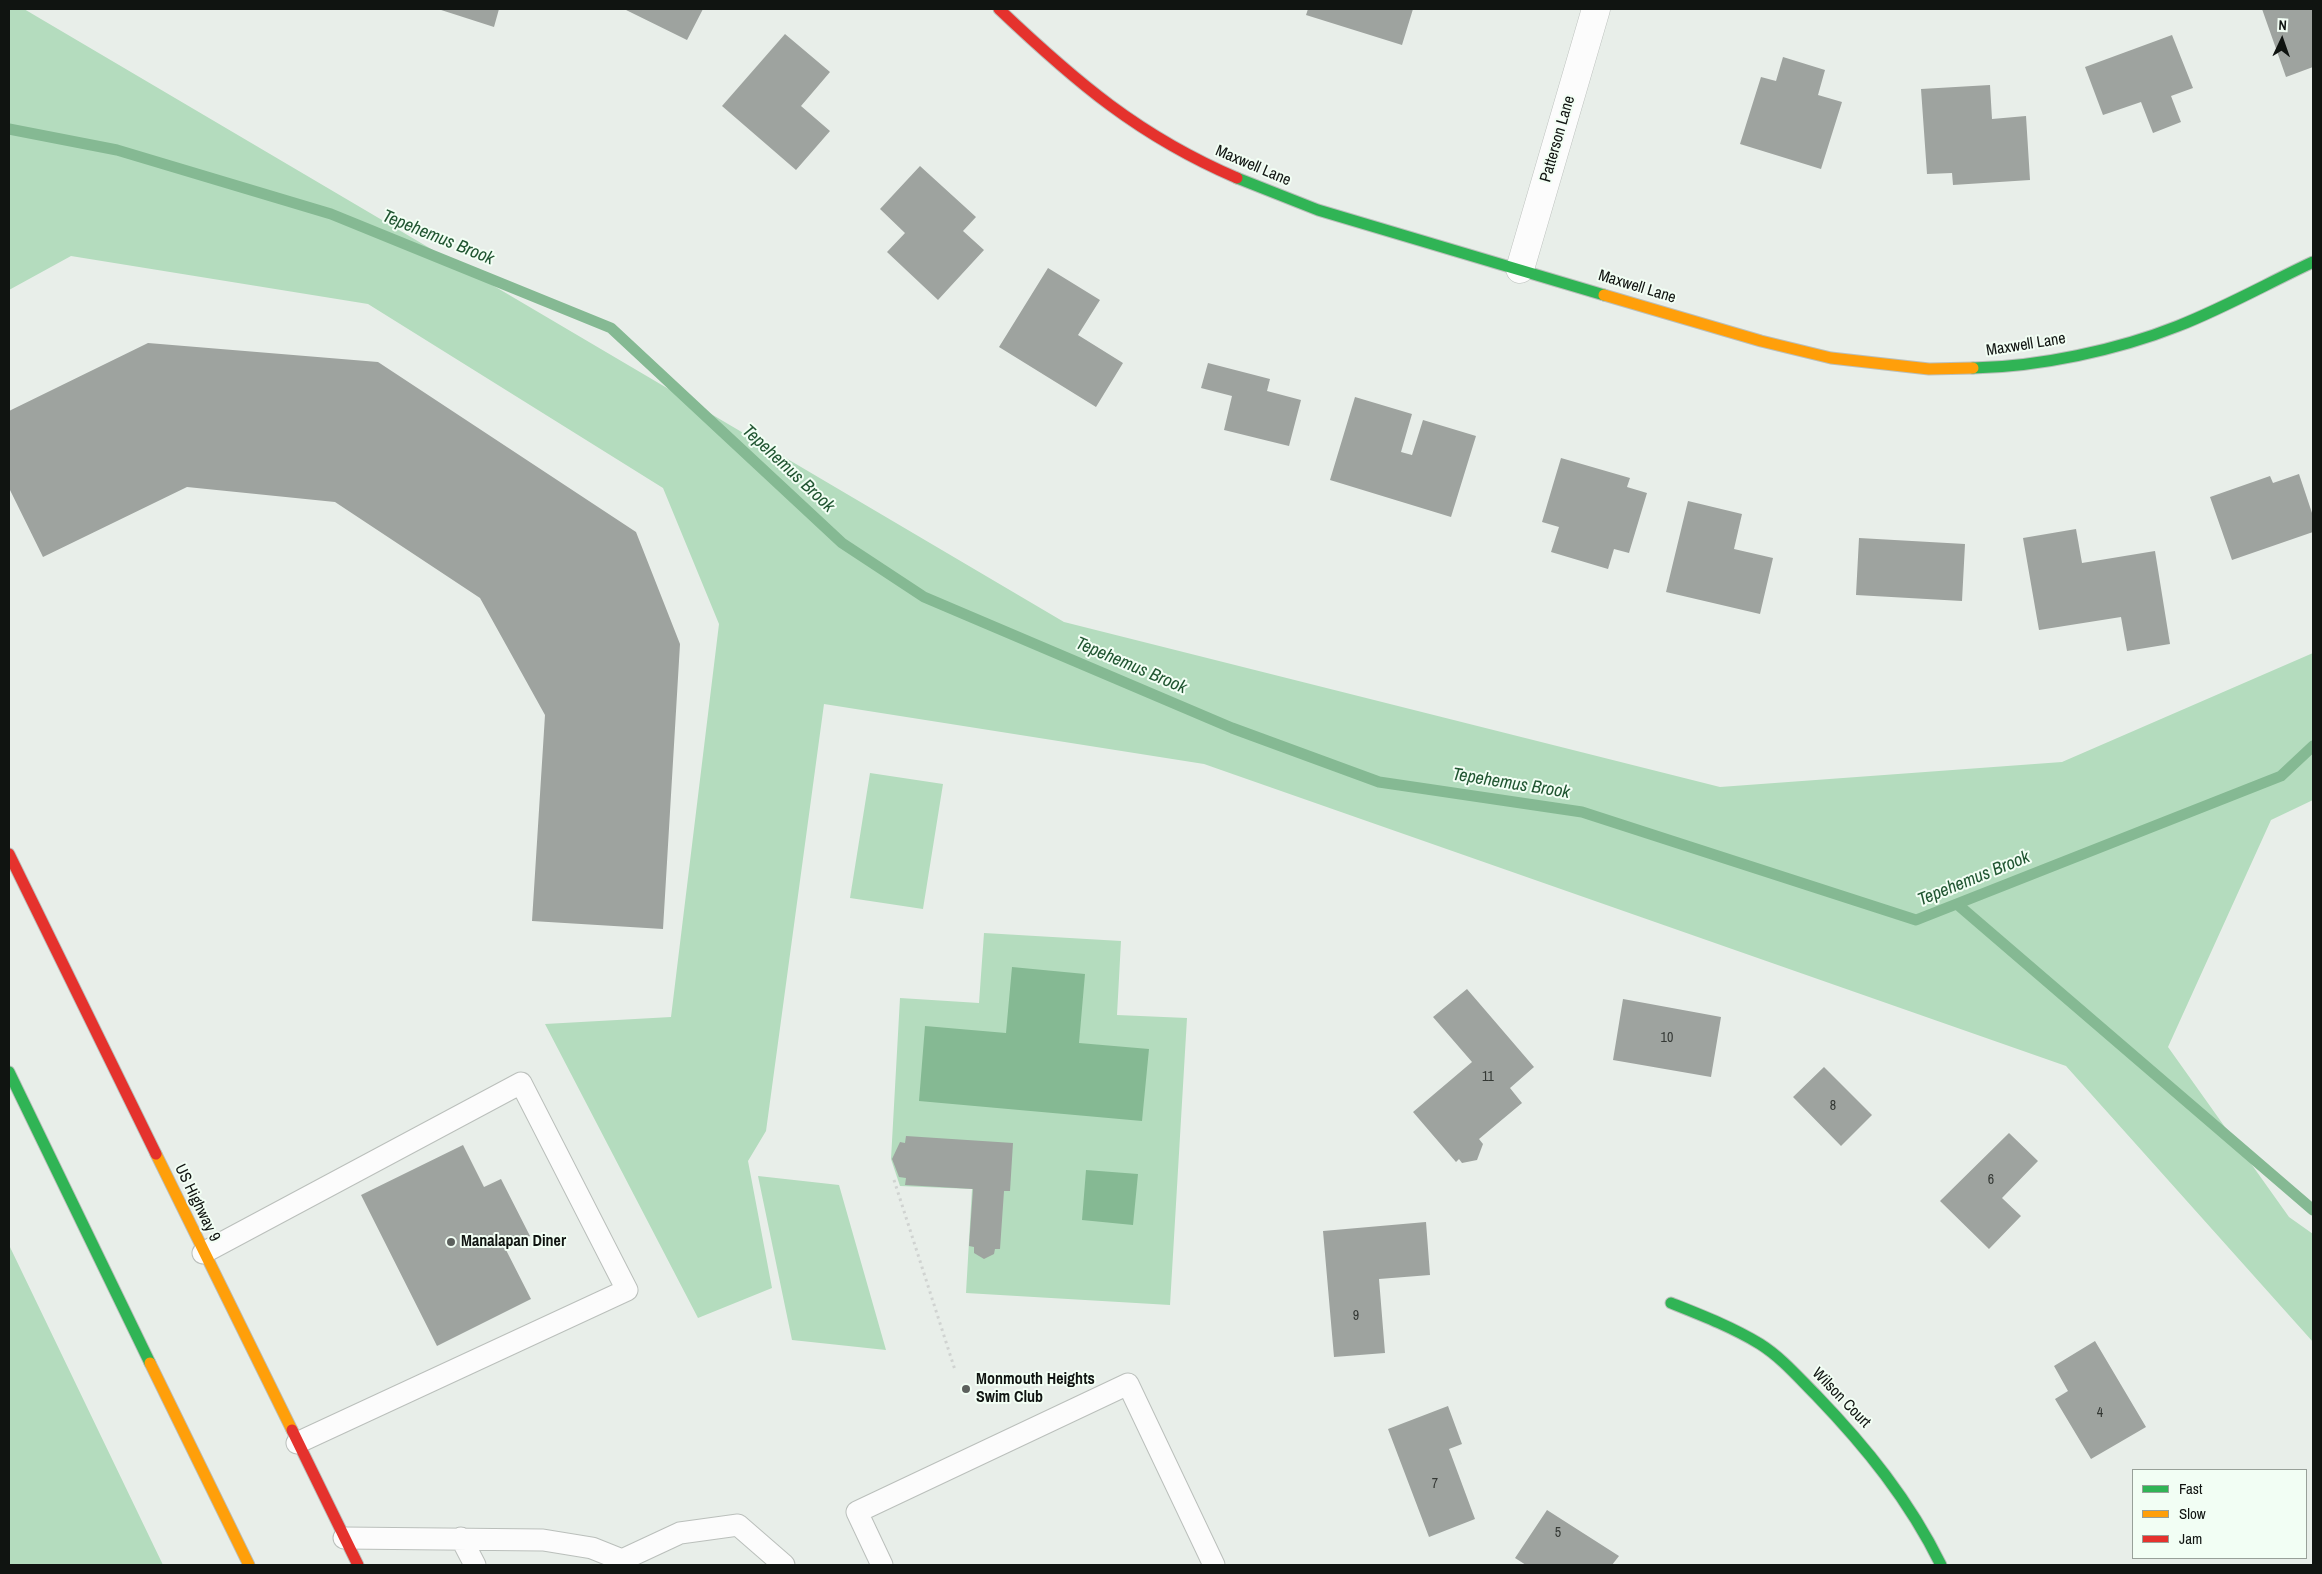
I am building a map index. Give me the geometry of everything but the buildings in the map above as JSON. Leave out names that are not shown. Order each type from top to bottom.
[{"type":"main road","name":"Maxwell Lane","points":[[1000,9],[1089,90],[1136,125],[1194,158],[1255,187],[1318,210],[1761,341],[1831,358],[1938,369],[1982,368],[2035,363],[2128,343],[2179,326],[2313,262]]},
{"type":"main road","name":"US Highway 9","points":[[9,854],[358,1565]]},
{"type":"main road","points":[[9,1072],[249,1565]]},
{"type":"main road","name":"Wilson Court","points":[[1671,1303],[1731,1328],[1773,1353],[1791,1368],[1876,1460],[1909,1504],[1941,1565]]},
{"type":"street","name":"Patterson Lane","points":[[1520,269],[1596,9]]},
{"type":"lane","points":[[204,1253],[521,1083],[627,1290],[297,1443]]},
{"type":"lane","points":[[882,1565],[857,1512],[1128,1384],[1214,1565]]},
{"type":"lane","points":[[344,1538],[543,1540],[592,1548],[623,1563],[680,1533],[738,1525],[784,1565]]},
{"type":"lane","points":[[462,1538],[475,1565]]},
{"type":"path","points":[[894,1180],[955,1370]]},
{"type":"shaded area","points":[[9,9],[24,9],[1064,622],[1720,787],[2062,762],[2313,653],[2313,800],[2271,820],[2168,1047],[2289,1217],[2313,1234],[2313,1342],[2066,1066],[1204,764],[824,704],[766,1131],[748,1161],[772,1288],[698,1318],[545,1024],[671,1017],[719,624],[663,488],[368,304],[71,256],[9,290]]},
{"type":"shaded area","points":[[870,773],[943,784],[923,909],[850,898]]},
{"type":"shaded area","points":[[984,933],[1121,941],[1117,1015],[1187,1018],[1170,1305],[966,1293],[972,1189],[900,1186],[891,1159],[900,998],[979,1003]]},
{"type":"shaded area","points":[[1012,967],[1085,974],[1079,1043],[1149,1049],[1142,1121],[919,1101],[925,1026],[1006,1033]]},
{"type":"shaded area","points":[[1086,1170],[1138,1174],[1133,1225],[1082,1220]]},
{"type":"shaded area","points":[[758,1176],[839,1185],[886,1350],[792,1340]]},
{"type":"shaded area","points":[[9,1245],[163,1565],[9,1565]]},
{"type":"waterway","name":"Tepehemus Brook","points":[[9,129],[117,150],[331,214],[611,328],[842,543],[924,597],[1232,728],[1379,782],[1582,812],[1916,920],[2281,776],[2313,746]]},
{"type":"waterway","points":[[1957,904],[2313,1210]]},
{"type":"traffic: fast","points":[[1237,178],[1318,210],[1604,295]]},
{"type":"traffic: fast","points":[[1973,368],[2051,361],[2130,343],[2195,319],[2313,262]]},
{"type":"traffic: fast","points":[[9,1072],[150,1363]]},
{"type":"traffic: fast","points":[[1671,1303],[1716,1322],[1760,1344],[1790,1368],[1852,1434],[1885,1475],[1915,1518],[1941,1565]]},
{"type":"traffic: slow","points":[[1604,295],[1761,341],[1831,358],[1929,369],[1973,368]]},
{"type":"traffic: slow","points":[[156,1154],[292,1430]]},
{"type":"traffic: slow","points":[[150,1363],[249,1565]]},
{"type":"traffic: jam","points":[[999,9],[1055,60],[1110,105],[1169,144],[1237,178]]},
{"type":"traffic: jam","points":[[9,854],[156,1154]]},
{"type":"traffic: jam","points":[[292,1430],[358,1565]]},
{"type":"place","name":"Manalapan Diner","points":[[451,1242]]},
{"type":"place","name":"Monmouth Heights Swim Club","points":[[966,1389]]}]
